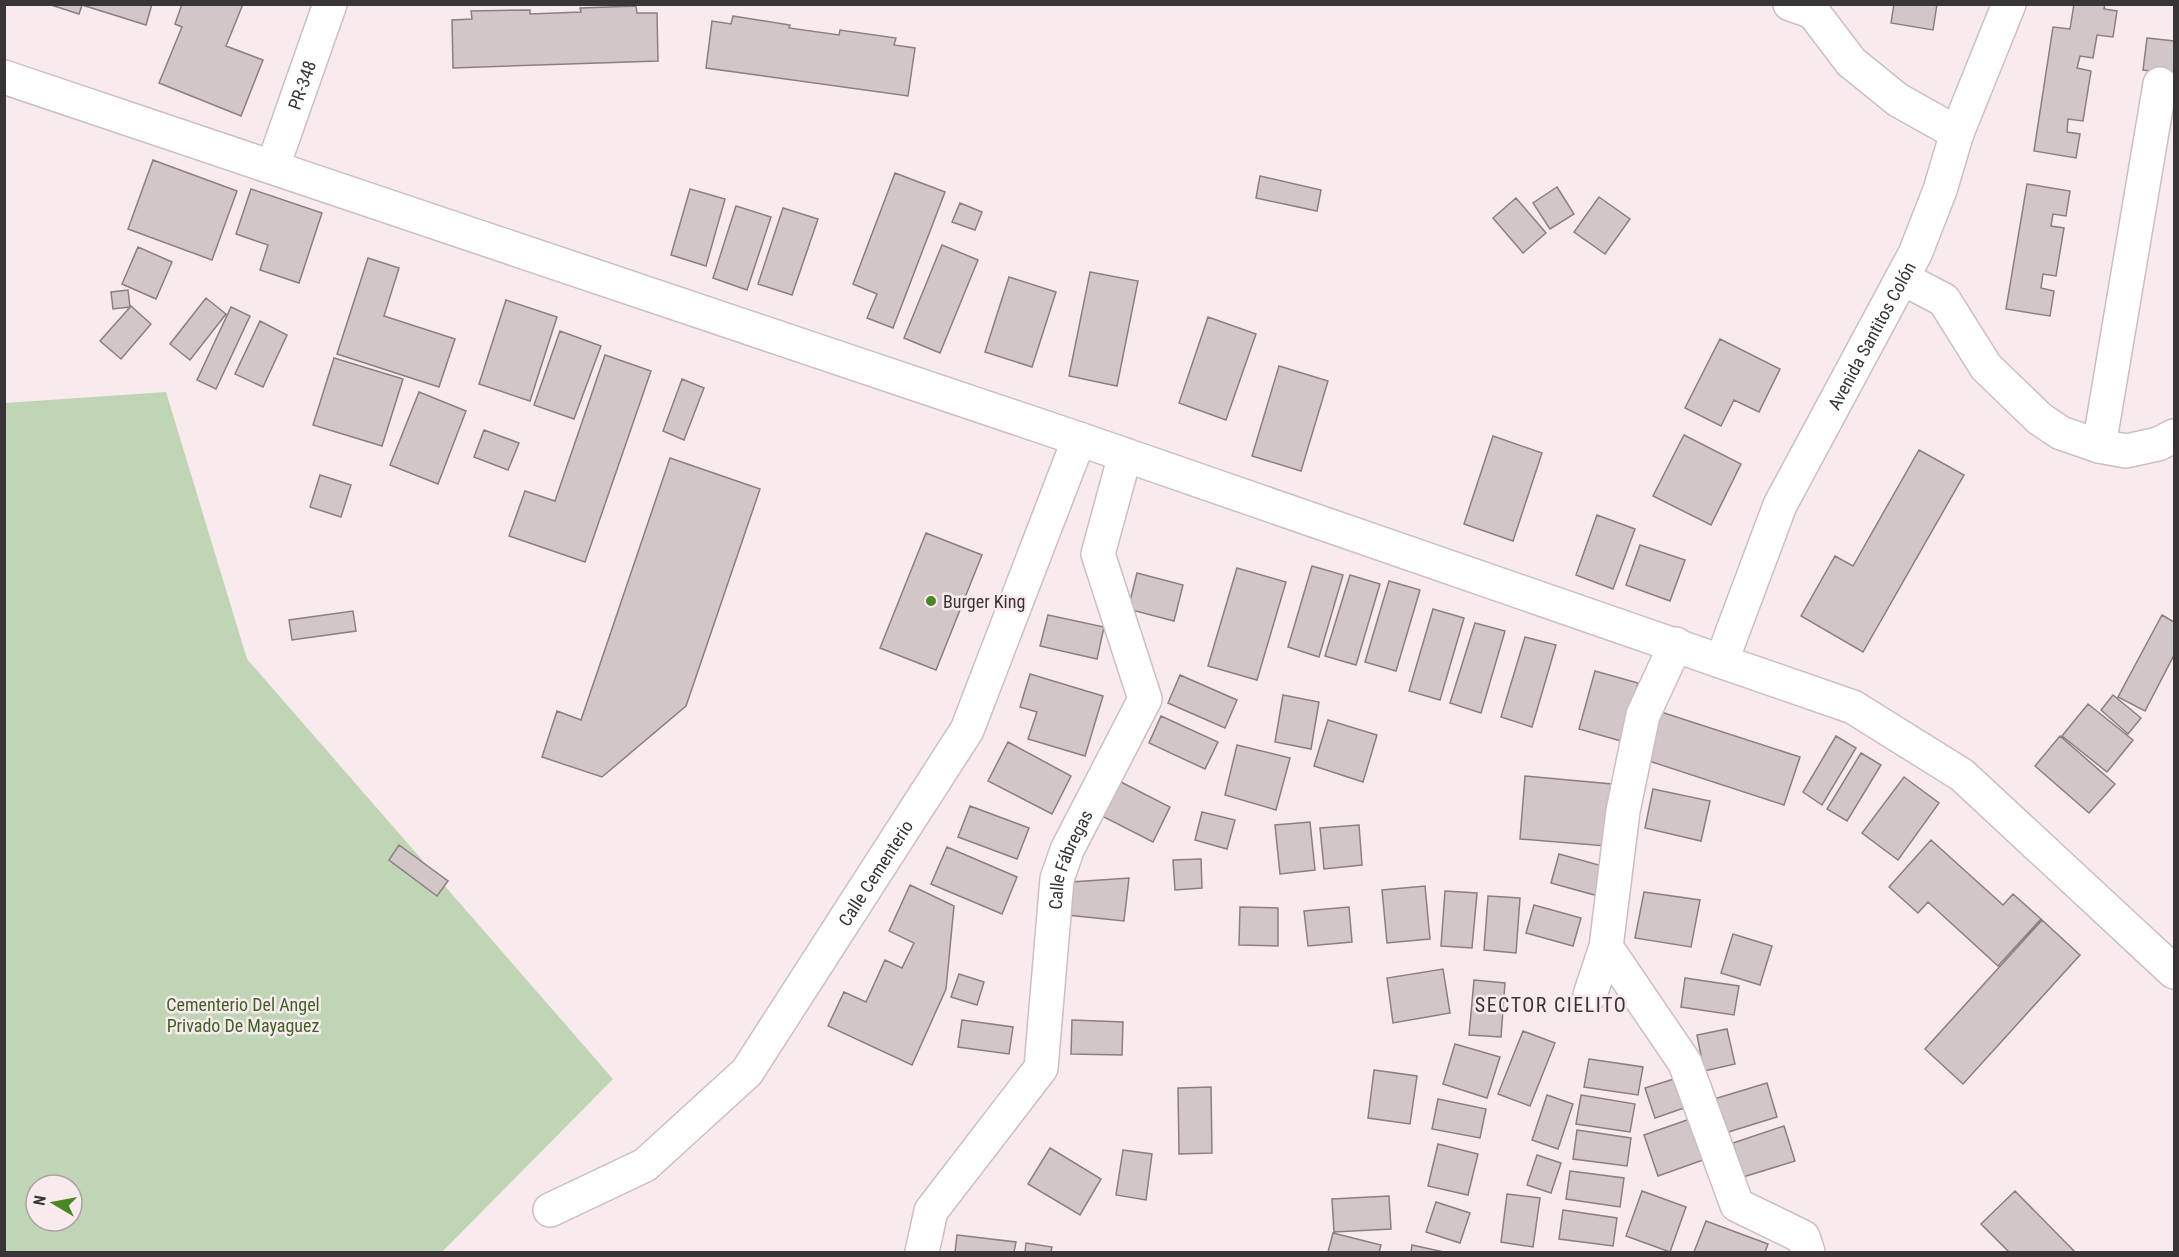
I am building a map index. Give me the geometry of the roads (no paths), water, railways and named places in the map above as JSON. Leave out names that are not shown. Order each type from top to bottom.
[{"type":"street","name":"PR-348","points":[[273,166],[330,4]]},
{"type":"street","name":"Avenida Santitos Colón","points":[[1722,660],[1779,505],[1915,254],[1936,200],[1957,134],[2009,4]]},
{"type":"street","points":[[1806,7],[1851,62],[1898,100],[1957,134]]},
{"type":"street","points":[[4,76],[1079,439],[1676,644],[1852,707],[1962,775],[2175,972]]},
{"type":"street","points":[[2099,446],[2160,84]]},
{"type":"street","points":[[1902,278],[1944,300],[1986,367],[2040,419],[2061,434],[2099,446],[2126,450],[2158,444],[2175,436]]},
{"type":"street","name":"Calle Cementerio","points":[[550,1210],[645,1165],[747,1072],[967,730],[1079,439]]},
{"type":"street","name":"Calle Fábregas","points":[[922,1252],[931,1211],[1041,1068],[1057,879],[1067,850],[1145,699],[1098,554],[1125,455]]},
{"type":"street","points":[[1590,995],[1606,947],[1623,811],[1643,715],[1676,644]]},
{"type":"street","points":[[1606,947],[1685,1063],[1737,1205],[1803,1237],[1808,1252]]},
{"type":"place","name":"Burger King","points":[[931,601]]},
{"type":"district","name":"SECTOR CIELITO","points":[[1551,1005]]},
{"type":"park label","name":"Cementerio Del Angel Privado De Mayaguez","points":[[243,1014]]}]
